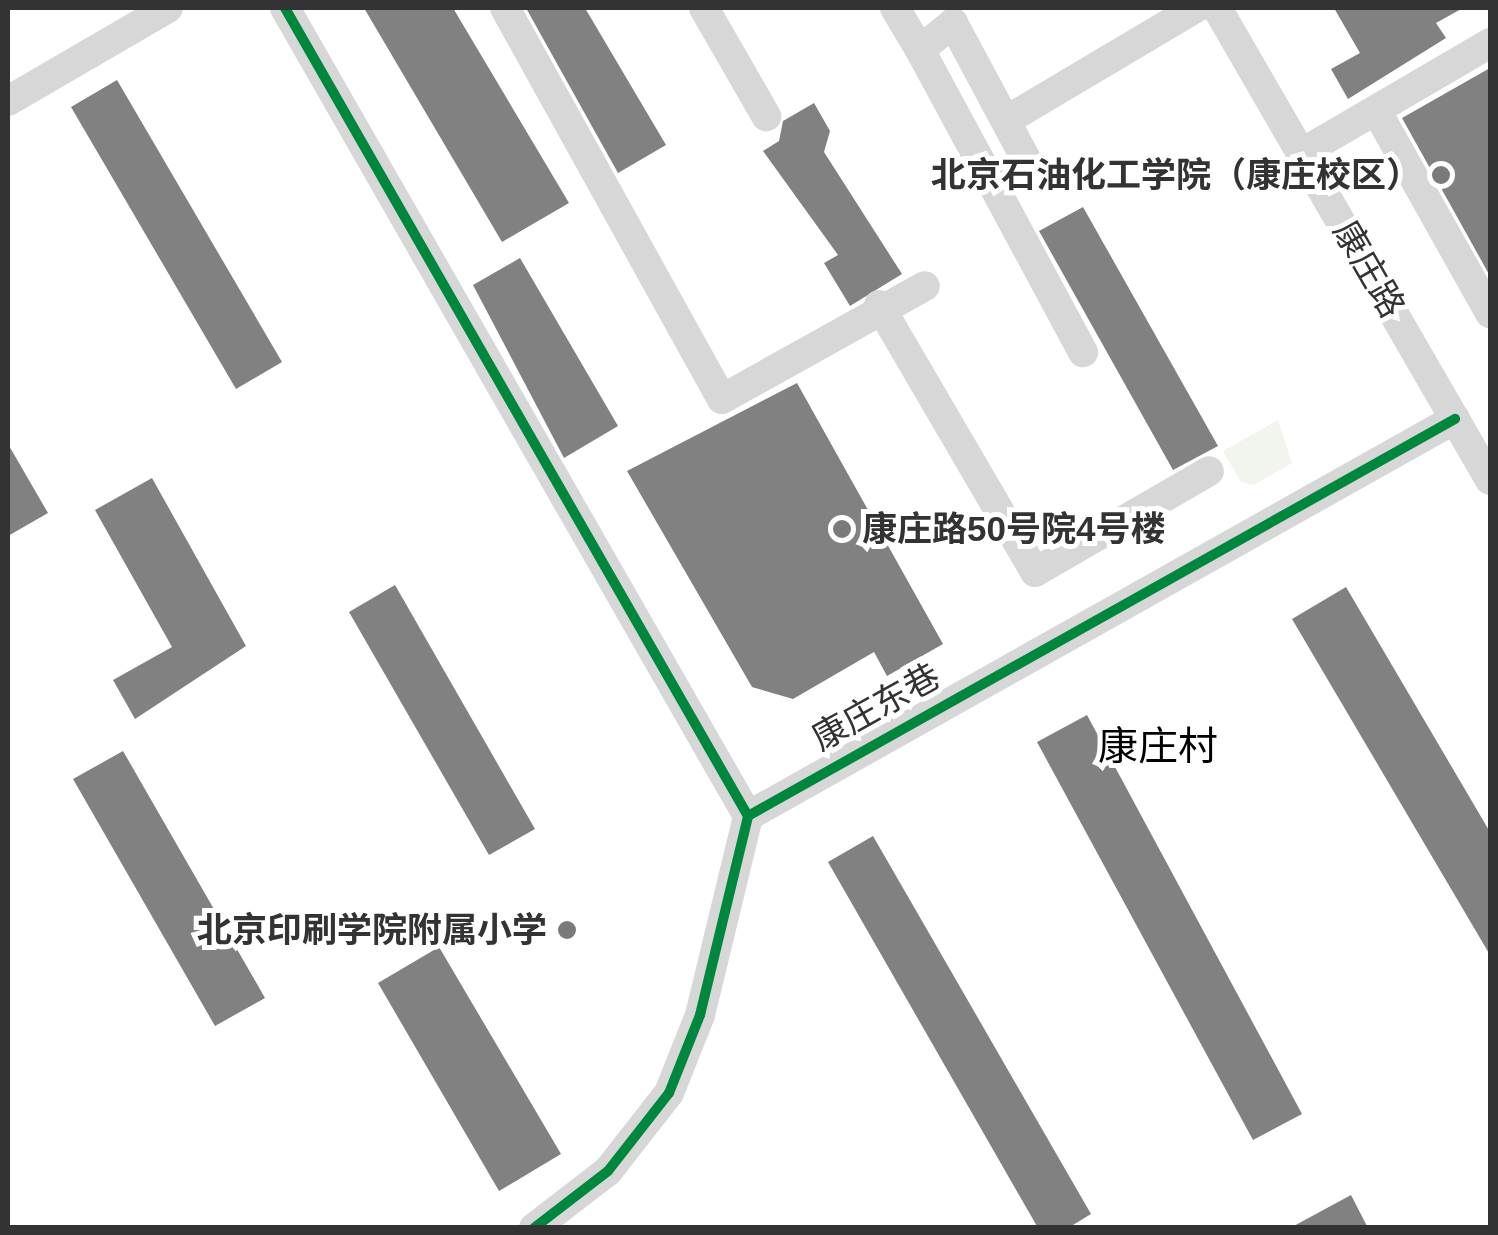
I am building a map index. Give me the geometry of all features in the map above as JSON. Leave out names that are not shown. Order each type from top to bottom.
[{"type":"street","points":[[8,101],[168,8]]},
{"type":"street","points":[[285,8],[748,816],[700,1015],[669,1092],[608,1171],[534,1228]]},
{"type":"street","points":[[505,8],[722,398],[878,304],[924,286]]},
{"type":"street","points":[[704,8],[766,116]]},
{"type":"street","points":[[895,8],[1083,352]]},
{"type":"street","points":[[1007,120],[1196,8]]},
{"type":"street","name":"康庄路","points":[[1217,8],[1490,480]]},
{"type":"street","points":[[920,50],[953,23],[1007,120],[1027,160],[992,185]]},
{"type":"street","points":[[1302,153],[1490,43]]},
{"type":"street","points":[[1376,110],[1490,313]]},
{"type":"street","points":[[878,304],[1034,572],[1209,471]]},
{"type":"street","name":"康庄东巷","points":[[748,816],[1455,419]]},
{"type":"shaded area","points":[[1278,420],[1292,463],[1254,485],[1241,482],[1223,451]]},
{"type":"building","points":[[364,8],[453,8],[569,203],[502,242]]},
{"type":"building","points":[[526,8],[585,8],[666,145],[618,173]]},
{"type":"building","points":[[1334,8],[1463,8],[1436,23],[1446,38],[1348,99],[1331,69],[1360,53]]},
{"type":"building","points":[[1490,68],[1490,276],[1402,118]]},
{"type":"building","points":[[117,80],[282,362],[236,389],[71,107]]},
{"type":"building","points":[[814,103],[830,131],[824,152],[902,274],[850,306],[824,263],[838,255],[763,151],[779,141],[783,121]]},
{"type":"building","points":[[1083,207],[1218,446],[1173,470],[1039,231]]},
{"type":"building","points":[[520,258],[618,426],[564,458],[473,285]]},
{"type":"building","points":[[797,383],[943,644],[887,676],[874,652],[793,699],[752,687],[627,471]]},
{"type":"building","points":[[8,444],[48,513],[8,536]]},
{"type":"building","points":[[152,478],[246,646],[135,719],[113,680],[172,647],[95,510]]},
{"type":"building","points":[[395,585],[535,829],[489,855],[349,612]]},
{"type":"building","points":[[1346,587],[1490,832],[1490,955],[1292,619]]},
{"type":"building","points":[[1087,715],[1302,1114],[1253,1140],[1037,742]]},
{"type":"building","points":[[123,751],[265,998],[215,1026],[73,779]]},
{"type":"building","points":[[873,836],[1091,1214],[1068,1228],[1038,1228],[828,862]]},
{"type":"building","points":[[439,947],[561,1154],[499,1191],[378,983]]},
{"type":"building","points":[[1351,1195],[1368,1228],[1290,1228]]},
{"type":"cycle path","points":[[285,8],[748,816]]},
{"type":"cycle path","points":[[534,1228],[608,1171],[669,1093],[700,1015],[748,816],[1455,419]]},
{"type":"place","name":"北京石油化工学院（康庄校区）","points":[[1441,175]]},
{"type":"place","name":"康庄路50号院4号楼","points":[[842,529]]},
{"type":"place","name":"北京印刷学院附属小学","points":[[567,930]]},
{"type":"district","name":"康庄村","points":[[1158,746]]}]
